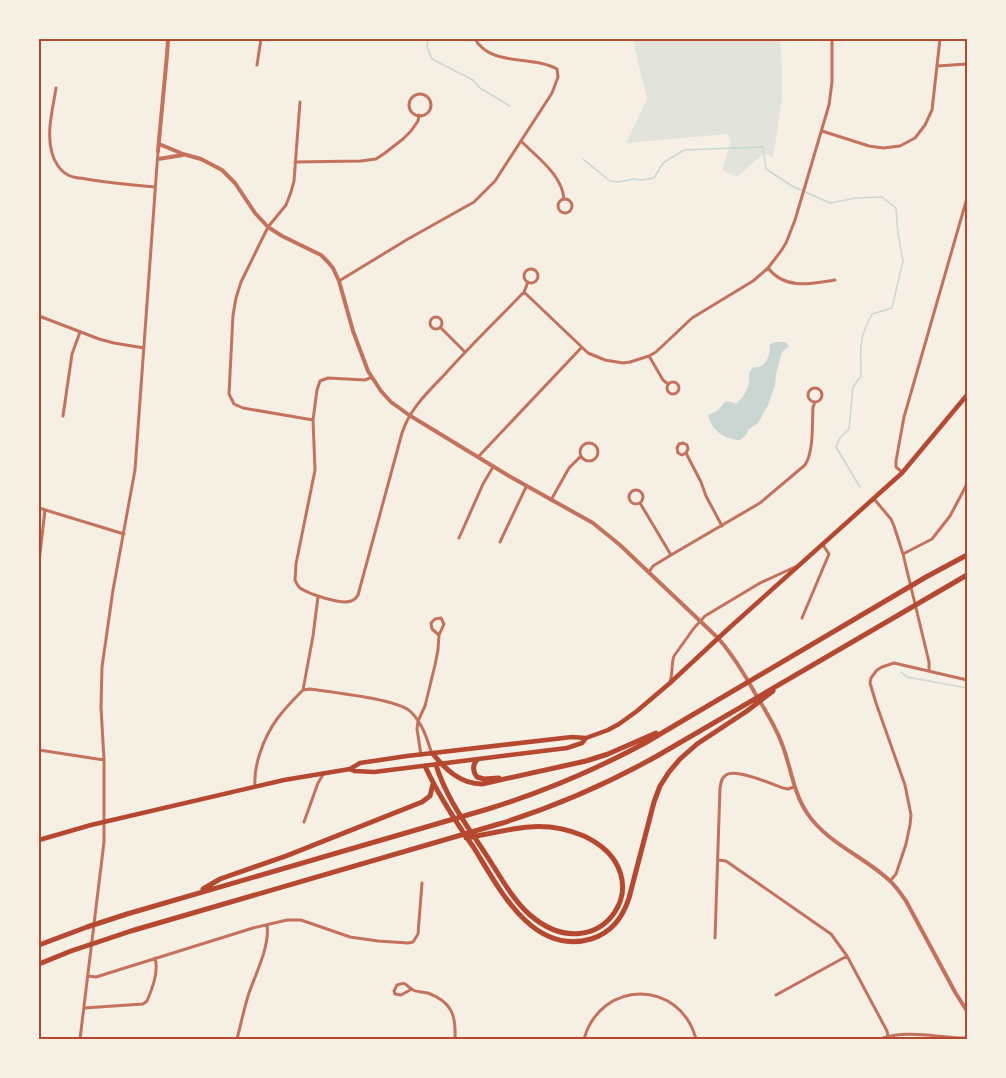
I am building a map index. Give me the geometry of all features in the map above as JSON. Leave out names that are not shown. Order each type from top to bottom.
[{"type":"highway","points":[[39,945],[107,920],[529,796],[568,780],[607,763],[682,721],[967,555]]},
{"type":"highway","points":[[425,766],[441,798],[514,909],[530,925],[543,933],[562,940],[591,939],[605,933],[620,919],[627,906],[654,802],[664,779],[674,765],[691,749],[745,708],[795,675],[967,575]]},
{"type":"highway","points":[[39,964],[131,931],[520,818],[580,795],[638,767],[745,708]]},
{"type":"highway","points":[[439,765],[459,778],[472,783],[487,783],[598,758],[682,721]]},
{"type":"highway","points":[[418,848],[526,827],[543,826],[567,830],[593,841],[613,860],[620,872],[622,882],[620,903],[610,920],[595,930],[576,934],[557,931],[540,923],[511,894],[489,859],[448,796],[441,782],[439,765],[433,754]]},
{"type":"highway","points":[[477,760],[474,764],[474,771],[479,778],[524,775]]},
{"type":"highway","points":[[194,894],[220,879],[417,804],[430,796],[433,783]]},
{"type":"main road","points":[[39,840],[255,786],[350,769],[360,764],[572,737],[586,738],[608,730],[637,711],[670,683],[902,473],[967,395]]},
{"type":"main road","points":[[350,769],[374,772],[439,765],[567,748],[582,743],[586,738]]},
{"type":"main road","points":[[421,755],[425,766]]},
{"type":"street","points":[[80,1039],[103,849],[102,667],[113,590],[135,470],[168,39]]},
{"type":"street","points":[[258,65],[261,39]]},
{"type":"street","points":[[339,281],[474,202],[495,181],[552,93],[558,77],[557,69],[548,64],[490,54],[475,39]]},
{"type":"street","points":[[524,292],[588,353],[614,362],[630,362],[656,352],[692,318],[753,281],[768,268],[786,243],[795,220],[832,93],[832,39]]},
{"type":"street","points":[[822,131],[869,146],[883,148],[900,146],[915,138],[925,125],[932,110],[940,39]]},
{"type":"street","points":[[937,66],[967,64]]},
{"type":"street","points":[[56,88],[50,132],[51,151],[63,172],[71,177],[89,180],[155,187]]},
{"type":"street","points":[[295,162],[376,159],[403,140],[419,116],[429,111],[431,105],[428,98],[421,94],[413,97],[410,104],[412,112],[419,116]]},
{"type":"street","points":[[300,102],[291,192],[286,205],[268,227],[241,282],[236,298],[229,394],[238,407],[313,420]]},
{"type":"street","points":[[522,142],[555,177],[563,190],[564,199]]},
{"type":"street","points":[[159,144],[217,167],[230,177],[255,213],[268,227],[321,255],[333,268],[365,363],[386,397],[409,416],[526,487],[598,526],[718,638],[746,678],[776,729],[803,808],[817,825],[890,880],[906,901],[967,1011]]},
{"type":"street","points":[[158,159],[183,154]]},
{"type":"street","points":[[902,473],[896,467],[901,428],[967,198]]},
{"type":"street","points":[[564,199],[572,204],[571,210],[566,213],[561,212],[558,207],[560,201],[564,199]]},
{"type":"street","points":[[768,268],[774,276],[796,284],[835,280]]},
{"type":"street","points":[[534,270],[537,279],[528,282],[525,273],[534,270]]},
{"type":"street","points":[[372,377],[365,380],[328,378],[320,381],[317,390],[313,420],[315,470],[294,574],[301,588],[318,597],[346,602],[358,595],[402,433],[409,416],[465,352],[524,292],[528,282]]},
{"type":"street","points":[[39,315],[80,333],[114,343],[144,348]]},
{"type":"street","points":[[436,317],[441,319],[440,328],[436,330],[432,328],[430,323],[432,319],[436,317]]},
{"type":"street","points":[[440,328],[465,352]]},
{"type":"street","points":[[63,416],[72,354],[80,333]]},
{"type":"street","points":[[478,457],[581,348]]},
{"type":"street","points":[[649,356],[663,380],[668,384]]},
{"type":"street","points":[[648,572],[653,566],[760,503],[805,465],[810,450],[813,406],[822,396],[821,391],[816,388],[809,394],[810,399],[815,402]]},
{"type":"street","points":[[551,500],[569,468],[581,456],[581,449],[586,444],[592,444],[597,449],[597,455],[593,460],[586,460],[581,456]]},
{"type":"street","points":[[686,453],[723,526]]},
{"type":"street","points":[[459,538],[493,467]]},
{"type":"street","points":[[903,554],[932,539],[950,516],[967,484]]},
{"type":"street","points":[[500,542],[526,487]]},
{"type":"street","points":[[638,490],[642,494],[643,499],[640,503],[634,504],[630,501],[629,495],[633,491],[638,490]]},
{"type":"street","points":[[874,499],[891,519],[903,554],[929,670]]},
{"type":"street","points":[[640,503],[671,555]]},
{"type":"street","points":[[39,508],[124,534]]},
{"type":"street","points":[[39,562],[45,510]]},
{"type":"street","points":[[802,618],[829,554],[823,545]]},
{"type":"street","points":[[670,683],[674,656],[701,621],[712,611],[801,564]]},
{"type":"street","points":[[255,786],[255,772],[268,732],[280,714],[303,690],[318,597]]},
{"type":"street","points":[[421,755],[418,721],[428,696],[439,635],[444,624],[441,618],[433,620],[431,625],[439,635]]},
{"type":"street","points":[[890,880],[896,874],[906,844],[911,814],[905,784],[876,703],[870,683],[871,678],[877,670],[894,663],[967,680]]},
{"type":"street","points":[[303,690],[394,703],[406,708],[422,727],[433,754]]},
{"type":"street","points":[[39,750],[104,760]]},
{"type":"street","points":[[304,822],[318,783],[325,772]]},
{"type":"street","points":[[715,938],[720,788],[723,777],[730,773],[738,774],[783,788],[794,787]]},
{"type":"street","points":[[718,860],[726,861],[836,939],[868,994],[888,1036]]},
{"type":"street","points":[[88,976],[96,977],[287,920],[301,920],[350,937],[413,942],[418,934],[422,883]]},
{"type":"street","points":[[237,1039],[248,996],[266,946],[267,925]]},
{"type":"street","points":[[776,995],[847,956]]},
{"type":"street","points":[[84,1008],[143,1004],[147,1001],[156,971],[155,958]]},
{"type":"street","points":[[412,989],[401,995],[395,994],[394,991],[394,987],[400,983],[407,984],[412,989],[430,994],[445,1003],[451,1009],[455,1022],[455,1039]]},
{"type":"street","points":[[584,1039],[589,1025],[604,1006],[617,998],[644,994],[661,998],[677,1006],[689,1021],[696,1039]]},
{"type":"street","points":[[880,1039],[901,1034],[967,1038]]},
{"type":"shaded area","points":[[633,39],[780,39],[782,98],[773,158],[764,153],[737,177],[722,170],[731,142],[727,134],[626,143],[647,99]]},
{"type":"shaded area","points":[[785,342],[789,346],[782,352],[775,385],[758,423],[749,429],[740,440],[724,436],[715,430],[708,415],[717,411],[726,402],[736,404],[738,402],[747,389],[751,371],[766,362],[770,344]]},
{"type":"waterway","points":[[428,39],[427,47],[432,59],[473,80],[480,88],[510,106]]},
{"type":"waterway","points":[[583,159],[610,181],[618,182],[654,178],[663,163],[684,150],[763,147],[766,169],[792,186],[830,203],[856,198],[882,197],[896,208],[903,261],[892,308],[872,314],[864,330],[861,344],[861,376],[853,387],[849,429],[840,438],[836,447],[860,487]]},
{"type":"waterway","points":[[901,672],[907,677],[967,688]]}]
